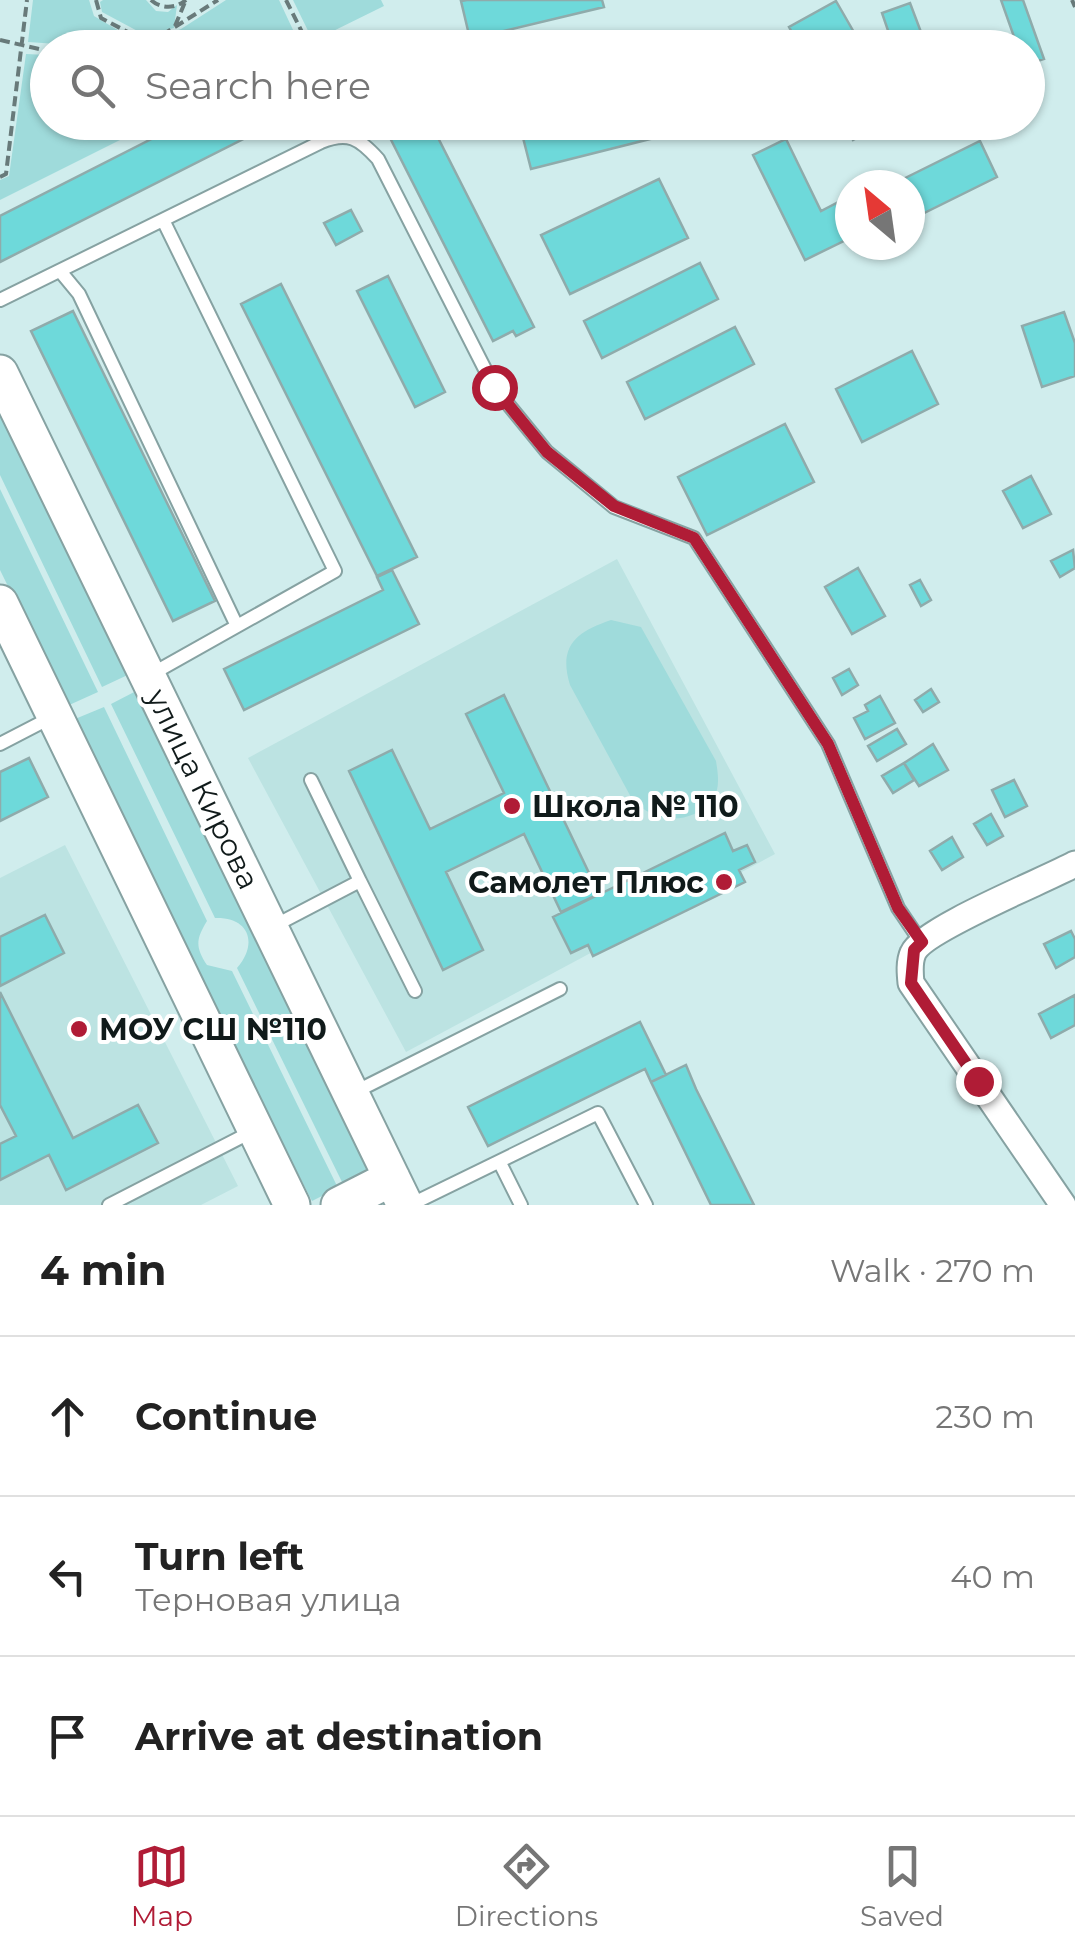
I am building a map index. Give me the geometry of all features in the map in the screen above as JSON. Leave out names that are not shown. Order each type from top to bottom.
[{"type":"main road","name":"улица Кирова","points":[[0,373],[402,1196]]},
{"type":"main road","points":[[0,602],[292,1205]]},
{"type":"main road","points":[[338,1205],[402,1196]]},
{"type":"street","points":[[1064,1205],[911,983],[918,946],[935,932],[1075,864]]},
{"type":"lane","points":[[0,300],[326,140]]},
{"type":"lane","points":[[360,140],[378,159],[494,387],[519,421],[547,452],[614,506],[694,538],[828,744],[918,946]]},
{"type":"lane","points":[[148,676],[336,570],[163,220]]},
{"type":"lane","points":[[60,271],[78,294],[236,624]]},
{"type":"lane","points":[[0,744],[56,715]]},
{"type":"lane","points":[[311,780],[414,990]]},
{"type":"lane","points":[[270,928],[360,882]]},
{"type":"lane","points":[[351,1094],[560,989]]},
{"type":"lane","points":[[402,1196],[500,1163],[598,1113],[646,1205]]},
{"type":"lane","points":[[109,1205],[254,1130]]},
{"type":"lane","points":[[500,1163],[521,1205]]},
{"type":"path","points":[[0,177],[6,174],[27,0]]},
{"type":"path","points":[[96,0],[101,18],[123,30]]},
{"type":"path","points":[[150,0],[158,6],[185,1]]},
{"type":"path","points":[[169,30],[218,0]]},
{"type":"path","points":[[286,0],[301,30]]},
{"type":"path","points":[[1072,0],[1075,7]]},
{"type":"path","points":[[174,28],[185,1]]},
{"type":"path","points":[[0,40],[30,48]]},
{"type":"shaded area","points":[[33,0],[89,0],[94,16],[118,30],[30,30],[28,42]]},
{"type":"shaded area","points":[[146,0],[156,11],[168,12],[177,5],[174,28],[136,30],[102,12],[100,2]]},
{"type":"shaded area","points":[[226,0],[279,0],[293,30],[179,30]]},
{"type":"shaded area","points":[[293,0],[381,0],[384,6],[335,30],[308,30]]},
{"type":"shaded area","points":[[26,54],[30,54],[30,140],[120,140],[0,200],[0,180],[9,176]]},
{"type":"shaded area","points":[[0,396],[134,672],[102,687],[0,475]]},
{"type":"shaded area","points":[[0,489],[98,692],[67,706],[0,570]]},
{"type":"shaded area","name":"Школа № 110","points":[[617,559],[775,854],[406,1052],[248,758]]},
{"type":"shaded area","points":[[611,620],[641,627],[716,761],[716,792],[711,801],[692,815],[660,817],[632,799],[570,685],[566,660],[573,642]]},
{"type":"shaded area","points":[[140,689],[371,1162],[369,1172],[343,1184],[237,968],[247,950],[247,934],[236,922],[215,918],[111,704]]},
{"type":"shaded area","points":[[104,707],[207,921],[198,943],[203,959],[207,965],[232,971],[338,1188],[312,1201],[187,957],[75,719]]},
{"type":"shaded area","name":"МОУ СШ №110","points":[[65,845],[238,1186],[201,1205],[0,1205],[0,878]]},
{"type":"building","points":[[602,0],[604,7],[508,30],[468,30],[461,1]]},
{"type":"building","points":[[1001,0],[1023,0],[1034,30],[1012,30]]},
{"type":"building","points":[[836,1],[853,30],[791,30],[789,27]]},
{"type":"building","points":[[910,3],[920,30],[888,30],[882,13]]},
{"type":"building","points":[[150,140],[241,140],[0,262],[0,216]]},
{"type":"building","points":[[391,140],[439,140],[534,327],[516,336],[513,331],[493,341]]},
{"type":"building","points":[[524,140],[646,140],[531,169]]},
{"type":"building","points":[[784,140],[821,211],[835,204],[835,245],[805,260],[753,155]]},
{"type":"building","points":[[980,141],[997,177],[925,213],[925,170],[921,170]]},
{"type":"building","points":[[659,179],[688,238],[570,294],[541,235]]},
{"type":"building","points":[[351,210],[362,231],[336,245],[324,223]]},
{"type":"building","points":[[700,263],[718,299],[602,358],[584,321]]},
{"type":"building","points":[[388,276],[445,392],[415,407],[357,291]]},
{"type":"building","points":[[281,284],[417,557],[377,576],[241,304]]},
{"type":"building","points":[[73,311],[215,601],[173,621],[31,331]]},
{"type":"building","points":[[1064,312],[1075,343],[1075,376],[1042,387],[1022,326]]},
{"type":"building","points":[[735,327],[754,364],[645,419],[627,382]]},
{"type":"building","points":[[912,351],[938,404],[862,442],[836,389]]},
{"type":"building","points":[[785,424],[814,482],[707,535],[678,477]]},
{"type":"building","points":[[1031,476],[1051,514],[1023,528],[1003,491]]},
{"type":"building","points":[[1073,550],[1075,568],[1060,577],[1051,561]]},
{"type":"building","points":[[858,568],[885,616],[852,634],[825,587]]},
{"type":"building","points":[[392,570],[419,624],[244,710],[224,669],[383,590],[377,577]]},
{"type":"building","points":[[920,580],[931,600],[921,606],[910,585]]},
{"type":"building","points":[[849,669],[858,685],[842,695],[833,678]]},
{"type":"building","points":[[931,689],[939,702],[923,712],[915,700]]},
{"type":"building","points":[[504,695],[599,894],[561,912],[524,834],[446,872],[483,950],[443,970],[349,771],[392,750],[430,829],[504,793],[466,714]]},
{"type":"building","points":[[880,696],[895,723],[865,739],[854,718],[868,711],[865,705]]},
{"type":"building","points":[[897,729],[906,744],[877,761],[868,746]]},
{"type":"building","points":[[933,744],[948,770],[919,786],[904,763]]},
{"type":"building","points":[[29,758],[48,797],[0,821],[0,772]]},
{"type":"building","points":[[904,763],[914,780],[893,793],[882,776]]},
{"type":"building","points":[[1014,780],[1027,806],[1005,817],[992,790]]},
{"type":"building","points":[[991,814],[1003,836],[987,845],[974,824]]},
{"type":"building","points":[[725,833],[733,851],[747,845],[755,862],[739,870],[745,882],[593,956],[588,945],[571,953],[553,917]]},
{"type":"building","points":[[952,837],[963,857],[942,870],[930,851]]},
{"type":"building","points":[[45,915],[64,953],[0,986],[0,937]]},
{"type":"building","points":[[1071,931],[1075,957],[1056,968],[1044,944]]},
{"type":"building","points":[[0,992],[73,1138],[138,1105],[158,1143],[66,1190],[49,1155],[0,1180],[0,1144],[16,1136],[0,1105]]},
{"type":"building","points":[[1075,995],[1075,1025],[1051,1038],[1039,1014]]},
{"type":"building","points":[[640,1022],[666,1075],[651,1082],[645,1069],[488,1146],[468,1107]]},
{"type":"building","points":[[686,1065],[754,1205],[711,1205],[651,1082]]},
{"type":"place","name":"Школа № 110","points":[[512,806]]},
{"type":"place","name":"Самолет Плюс","points":[[724,882]]},
{"type":"place","name":"МОУ СШ №110","points":[[79,1029]]},
{"type":"route","points":[[494,387],[547,452],[614,506],[694,538],[828,744],[898,908],[922,942],[914,950],[911,983],[978,1081]]}]
